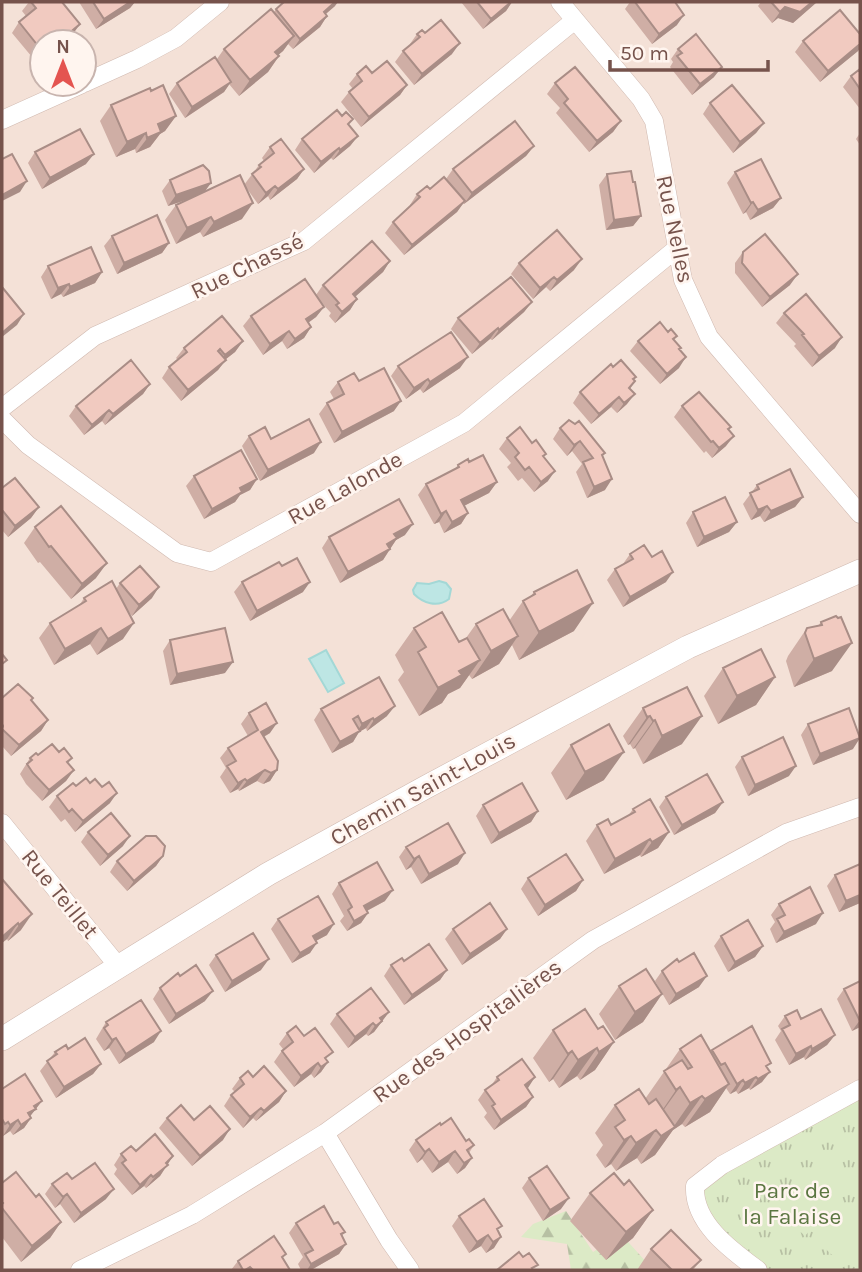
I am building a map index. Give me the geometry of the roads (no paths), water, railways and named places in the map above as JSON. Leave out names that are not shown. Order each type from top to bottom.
[{"type":"street","points":[[98,76],[176,38],[219,2]]},
{"type":"street","name":"Rue Nelles","points":[[560,2],[641,99],[654,121],[682,280],[709,337],[860,514]]},
{"type":"street","name":"Rue Chassé","points":[[2,408],[95,336],[304,241],[575,20]]},
{"type":"street","points":[[2,120],[50,98]]},
{"type":"street","name":"Rue Lalonde","points":[[2,419],[28,445],[177,553],[211,562],[464,423],[676,249]]},
{"type":"street","name":"Chemin Saint-Louis","points":[[2,1039],[268,874],[603,691],[688,647],[860,571]]},
{"type":"street","name":"Rue des Hospitalières","points":[[80,1270],[192,1215],[325,1133],[593,940],[786,833],[860,807]]},
{"type":"street","name":"Rue Teillet","points":[[2,823],[118,966]]},
{"type":"street","points":[[758,1270],[721,1242],[694,1201],[695,1185],[722,1165],[860,1089]]},
{"type":"street","points":[[325,1133],[389,1241],[410,1270]]},
{"type":"water","points":[[417,583],[446,583],[451,589],[449,599],[444,602],[430,603],[414,594]]},
{"type":"water","points":[[326,650],[344,683],[328,692],[309,659]]},
{"type":"park label","name":"Parc de la Falaise","points":[[792,1203]]}]
